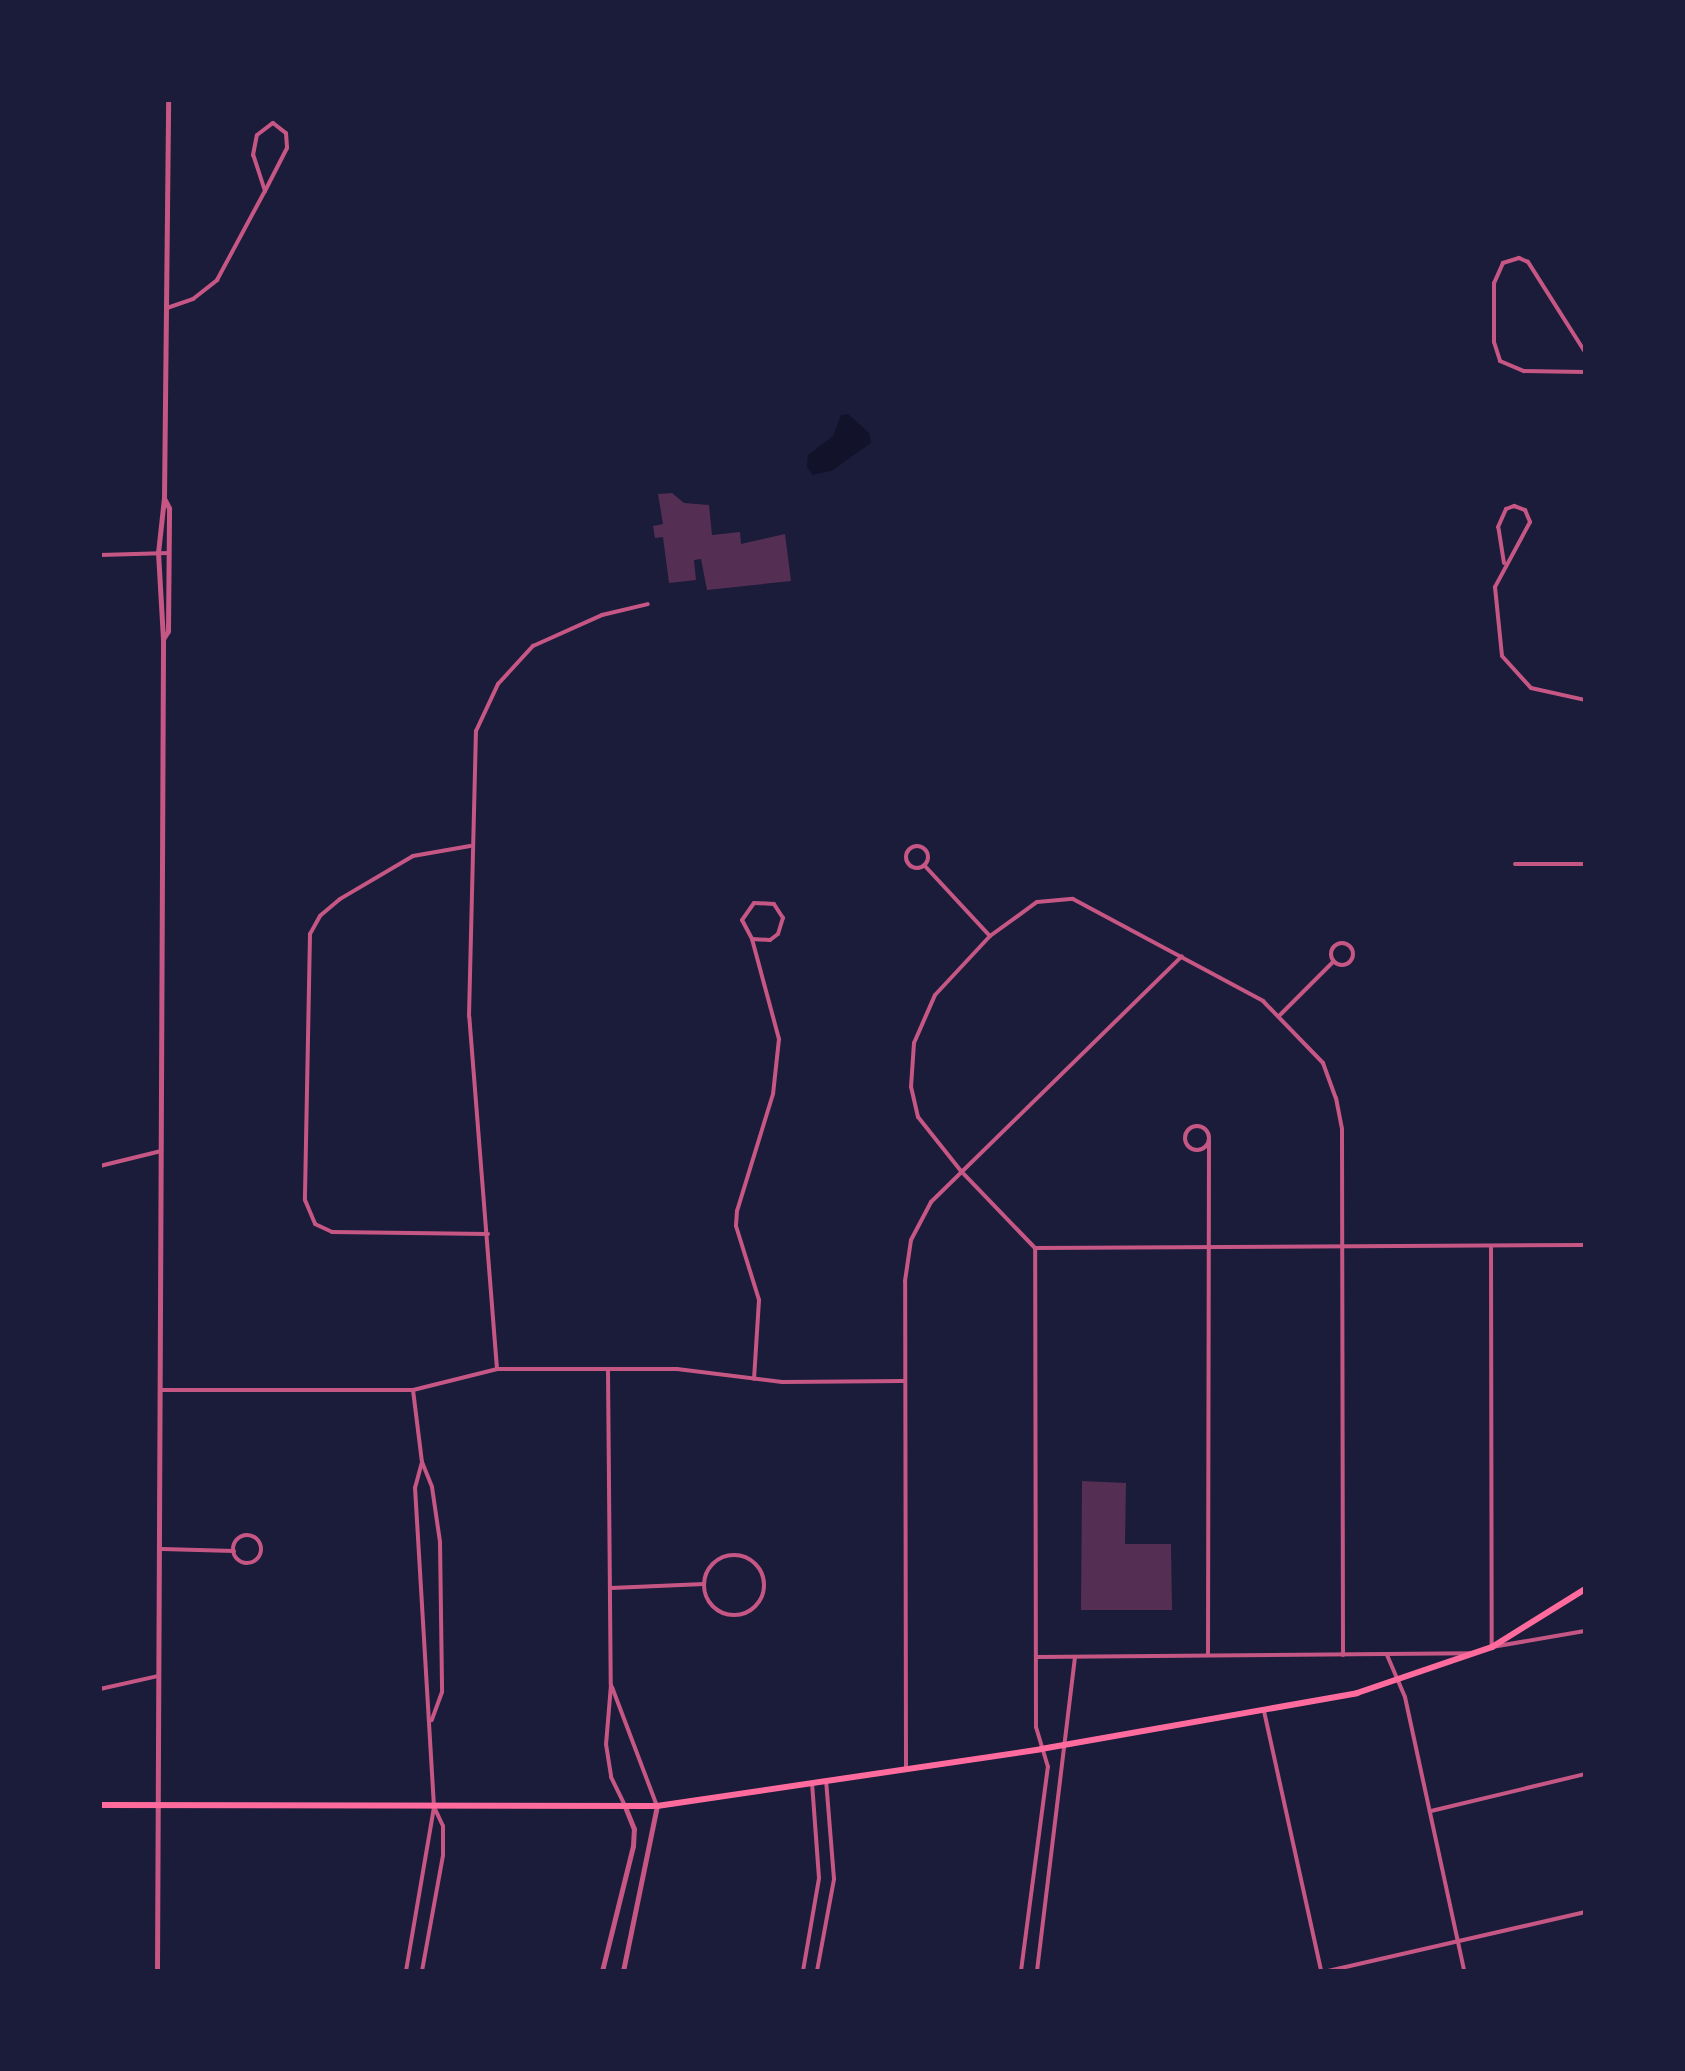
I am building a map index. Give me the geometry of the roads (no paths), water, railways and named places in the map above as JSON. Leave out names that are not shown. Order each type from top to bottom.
[{"type":"main road","points":[[100,1805],[626,1809],[657,1806],[1065,1745],[1264,1711],[1400,1682],[1492,1647],[1585,1589]]},
{"type":"street","points":[[157,1971],[162,1549],[163,639],[158,553],[164,498],[168,100]]},
{"type":"street","points":[[167,308],[193,299],[217,280],[265,191],[287,148],[286,133],[273,123],[257,135],[253,155],[265,191]]},
{"type":"street","points":[[1585,352],[1528,262],[1519,258],[1503,263],[1494,283],[1494,342],[1500,361],[1524,371],[1585,372]]},
{"type":"street","points":[[163,639],[168,631],[169,553],[169,508],[164,498]]},
{"type":"street","points":[[1504,563],[1498,527],[1506,509],[1514,506],[1529,515],[1528,531],[1504,563],[1495,587],[1495,616],[1507,668],[1531,688],[1585,700]]},
{"type":"street","points":[[100,555],[169,553]]},
{"type":"street","points":[[497,1369],[488,1234],[473,1111],[472,753],[479,719],[498,684],[533,646],[552,634],[648,604]]},
{"type":"street","points":[[470,846],[413,856],[340,899],[320,916],[310,934],[305,1200],[315,1224],[332,1232],[488,1234]]},
{"type":"street","points":[[924,865],[926,850],[911,848],[910,865],[924,865],[990,936]]},
{"type":"street","points":[[1515,864],[1585,864]]},
{"type":"street","points":[[1021,1971],[1048,1767],[1036,1727],[1035,1248],[961,1171],[918,1117],[911,1087],[914,1043],[935,995],[990,936],[1037,902],[1073,899],[1246,989],[1280,1015],[1323,1063],[1336,1098],[1342,1129],[1343,1655]]},
{"type":"street","points":[[752,939],[763,941],[778,934],[783,918],[774,904],[762,900],[745,910],[743,928],[752,939],[779,1039],[773,1094],[737,1211],[736,1226],[759,1300],[754,1379]]},
{"type":"street","points":[[1280,1015],[1334,961],[1335,945],[1350,947],[1348,962],[1334,961]]},
{"type":"street","points":[[906,1767],[904,1381],[905,1281],[911,1240],[920,1215],[961,1171],[1182,956]]},
{"type":"street","points":[[1208,1655],[1212,1490],[1206,1249],[1209,1140],[1199,1126],[1190,1128],[1184,1138],[1197,1151],[1209,1140]]},
{"type":"street","points":[[100,1166],[161,1151]]},
{"type":"street","points":[[1035,1248],[1585,1245]]},
{"type":"street","points":[[1491,1246],[1492,1647],[1585,1631]]},
{"type":"street","points":[[162,1390],[413,1390],[497,1369],[677,1369],[754,1379],[904,1381]]},
{"type":"street","points":[[602,1971],[633,1846],[634,1829],[611,1777],[606,1744],[611,1685],[608,1370]]},
{"type":"street","points":[[413,1390],[422,1462],[432,1487],[441,1557],[442,1692],[431,1722]]},
{"type":"street","points":[[406,1971],[434,1807],[431,1722],[424,1694],[415,1488],[422,1462]]},
{"type":"street","points":[[247,1535],[261,1546],[259,1557],[250,1563],[240,1561],[234,1551],[237,1539],[247,1535]]},
{"type":"street","points":[[162,1549],[234,1551]]},
{"type":"street","points":[[739,1555],[759,1568],[764,1589],[753,1610],[733,1616],[708,1602],[704,1584],[718,1560],[739,1555]]},
{"type":"street","points":[[611,1588],[704,1584]]},
{"type":"street","points":[[1036,1657],[1478,1653]]},
{"type":"street","points":[[1387,1655],[1400,1682],[1464,1971]]},
{"type":"street","points":[[1037,1971],[1075,1657]]},
{"type":"street","points":[[100,1689],[160,1675]]},
{"type":"street","points":[[611,1685],[657,1806],[623,1971]]},
{"type":"street","points":[[1264,1711],[1321,1971]]},
{"type":"street","points":[[1431,1811],[1585,1774]]},
{"type":"street","points":[[817,1971],[834,1879],[826,1779]]},
{"type":"street","points":[[803,1971],[819,1878],[811,1781]]},
{"type":"street","points":[[422,1971],[443,1855],[443,1826],[434,1807]]},
{"type":"street","points":[[1328,1971],[1585,1912]]}]
